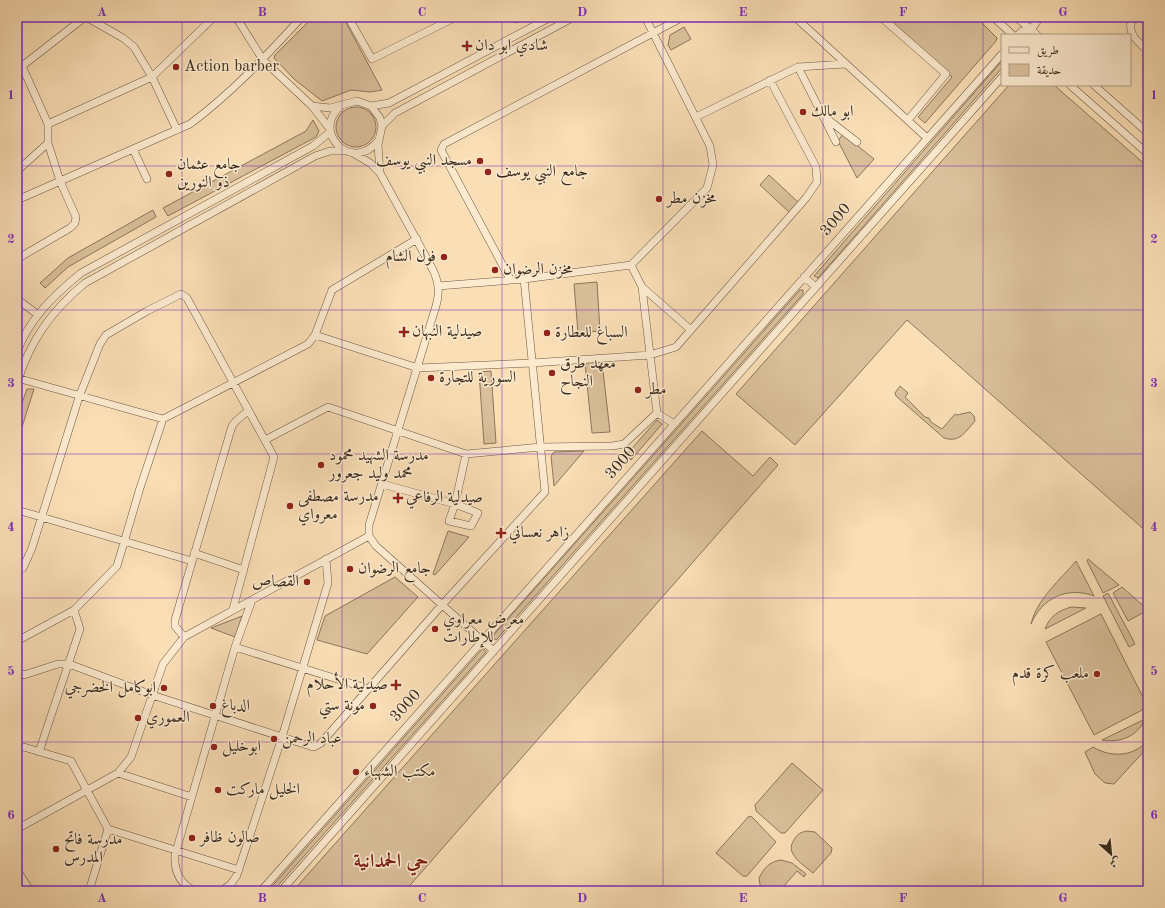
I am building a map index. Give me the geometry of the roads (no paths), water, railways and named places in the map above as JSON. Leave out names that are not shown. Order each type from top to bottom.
[{"type":"street","points":[[17,259],[70,228],[75,223],[76,217],[60,181],[48,143],[48,124],[19,68],[85,17],[123,38],[134,47],[152,77],[177,130]]},
{"type":"street","points":[[48,124],[152,77],[214,17]]},
{"type":"street","points":[[236,17],[263,60],[312,106],[330,130],[335,143],[345,151]]},
{"type":"street","points":[[17,200],[190,124],[209,110],[263,60],[302,17]]},
{"type":"street","points":[[348,17],[372,59],[452,19],[451,17]]},
{"type":"street","points":[[312,106],[324,108],[357,101],[371,106],[389,104],[551,17]]},
{"type":"street","points":[[382,126],[395,113],[574,17]]},
{"type":"street","points":[[438,286],[524,279],[631,265],[707,188],[713,164],[710,146],[645,17]]},
{"type":"street","points":[[510,279],[441,150],[444,144],[683,17]]},
{"type":"street","points":[[795,17],[927,138]]},
{"type":"street","points":[[881,17],[946,74],[908,120]]},
{"type":"street","points":[[993,17],[1012,34]]},
{"type":"street","points":[[1016,17],[1031,32]]},
{"type":"street","points":[[1031,32],[1040,17]]},
{"type":"street","points":[[1134,17],[1131,21],[1131,32],[1135,40],[1148,51]]},
{"type":"street","points":[[1019,34],[1022,31],[1031,32]]},
{"type":"street","name":"3000","points":[[261,891],[1001,55]]},
{"type":"street","points":[[696,117],[798,67],[845,64]]},
{"type":"street","points":[[798,67],[836,142]]},
{"type":"street","name":"3000","points":[[281,891],[1001,78]]},
{"type":"street","points":[[315,335],[418,368],[532,363],[650,355],[676,347],[801,203],[817,182],[816,167],[770,80]]},
{"type":"street","points":[[1071,86],[1148,154]]},
{"type":"street","points":[[1095,86],[1148,132]]},
{"type":"street","points":[[17,352],[37,314],[61,289],[80,273],[313,146],[330,130],[332,115],[342,105]]},
{"type":"street","points":[[371,106],[380,118],[382,126],[379,140],[380,173]]},
{"type":"street","points":[[823,116],[857,142]]},
{"type":"street","points":[[353,153],[368,150],[379,140]]},
{"type":"street","points":[[17,171],[48,143]]},
{"type":"street","points":[[133,149],[147,179]]},
{"type":"street","points":[[417,239],[332,290],[315,335],[308,344],[163,419],[18,380],[26,358],[54,311],[85,283],[315,156],[330,151],[345,151],[353,153],[366,160],[380,173],[417,239],[436,275],[438,286],[438,301],[369,525],[369,536],[376,546],[441,606],[494,651]]},
{"type":"street","points":[[131,246],[136,255]]},
{"type":"street","points":[[631,265],[642,287],[657,413]]},
{"type":"street","points":[[804,277],[816,287]]},
{"type":"street","points":[[17,671],[24,675],[58,664],[69,664],[152,694],[310,746],[321,743],[441,606],[544,492],[541,447],[524,279]]},
{"type":"street","points":[[642,287],[691,330]]},
{"type":"street","points":[[17,571],[23,568],[27,560],[79,397],[100,344],[106,335],[147,311],[181,294],[187,298],[232,383],[274,457],[233,609]]},
{"type":"street","points":[[17,299],[37,314]]},
{"type":"street","points":[[265,440],[328,407],[466,454],[541,447],[612,446],[624,444],[657,413]]},
{"type":"street","points":[[184,637],[175,626],[175,620],[232,426],[248,411]]},
{"type":"street","points":[[657,413],[674,424]]},
{"type":"street","points":[[17,641],[74,610],[117,566],[163,419]]},
{"type":"street","points":[[382,484],[455,504],[466,454]]},
{"type":"street","points":[[17,510],[42,516],[124,542],[244,570]]},
{"type":"street","points":[[17,829],[118,773],[130,757],[163,664],[184,637],[369,536]]},
{"type":"street","points":[[221,891],[231,884],[239,870],[282,737],[328,583],[326,559]]},
{"type":"street","points":[[195,891],[184,884],[178,875],[175,860],[235,647],[252,600]]},
{"type":"street","points":[[39,752],[80,629],[74,610]]},
{"type":"street","points":[[235,647],[369,689]]},
{"type":"street","points":[[17,745],[71,761],[108,829],[239,870]]},
{"type":"street","points":[[118,773],[192,797]]},
{"type":"street","points":[[89,891],[108,829]]},
{"type":"street","points":[[17,870],[29,889],[37,891]]},
{"type":"place","name":"شادي ابو دان","points":[[467,46]]},
{"type":"place","name":"Action barber","points":[[176,67]]},
{"type":"place","name":"ابو مالك","points":[[803,112]]},
{"type":"place","name":"مسجد النبي يوسف","points":[[480,161]]},
{"type":"place","name":"جامع النبي يوسف","points":[[488,172]]},
{"type":"place","name":"جامع عثمان ذو النورين","points":[[169,174]]},
{"type":"place","name":"مخزن مطر","points":[[659,199]]},
{"type":"place","name":"فول الشام","points":[[444,257]]},
{"type":"place","name":"مخزن الرضوان","points":[[495,270]]},
{"type":"place","name":"صيدلية النبهان","points":[[404,332]]},
{"type":"place","name":"السباغ للعطارة","points":[[547,333]]},
{"type":"place","name":"معهد طرق النجاح","points":[[552,373]]},
{"type":"place","name":"السورية للتجارة","points":[[431,378]]},
{"type":"place","name":"مطر","points":[[638,390]]},
{"type":"place","name":"مدرسة الشهيد محمود محمد وليد جعرور","points":[[321,465]]},
{"type":"place","name":"صيدلية الرفاعي","points":[[398,498]]},
{"type":"place","name":"مدرسة مصطفى معرواي","points":[[290,506]]},
{"type":"place","name":"زاهر نعساني","points":[[501,533]]},
{"type":"place","name":"جامع الرضوان","points":[[350,569]]},
{"type":"place","name":"القصاص","points":[[307,582]]},
{"type":"place","name":"معرض معراوي للإطارات","points":[[435,629]]},
{"type":"place","name":"ملعب كرة قدم","points":[[1097,674]]},
{"type":"place","name":"صيدلية الأحلام","points":[[396,685]]},
{"type":"place","name":"ابوكامل الخضرجي","points":[[164,688]]},
{"type":"place","name":"الدباغ","points":[[213,706]]},
{"type":"place","name":"مونة ستي","points":[[373,706]]},
{"type":"place","name":"العموري","points":[[138,718]]},
{"type":"place","name":"عباد الرحمن","points":[[274,739]]},
{"type":"place","name":"ابوخليل","points":[[214,747]]},
{"type":"place","name":"مكتب الشهباء","points":[[356,772]]},
{"type":"place","name":"الخليل ماركت","points":[[218,790]]},
{"type":"place","name":"صالون ظافر","points":[[192,838]]},
{"type":"place","name":"مدرسة فاتح المدرس","points":[[56,849]]},
{"type":"district","name":"حي الحمدانية","points":[[391,862]]}]
